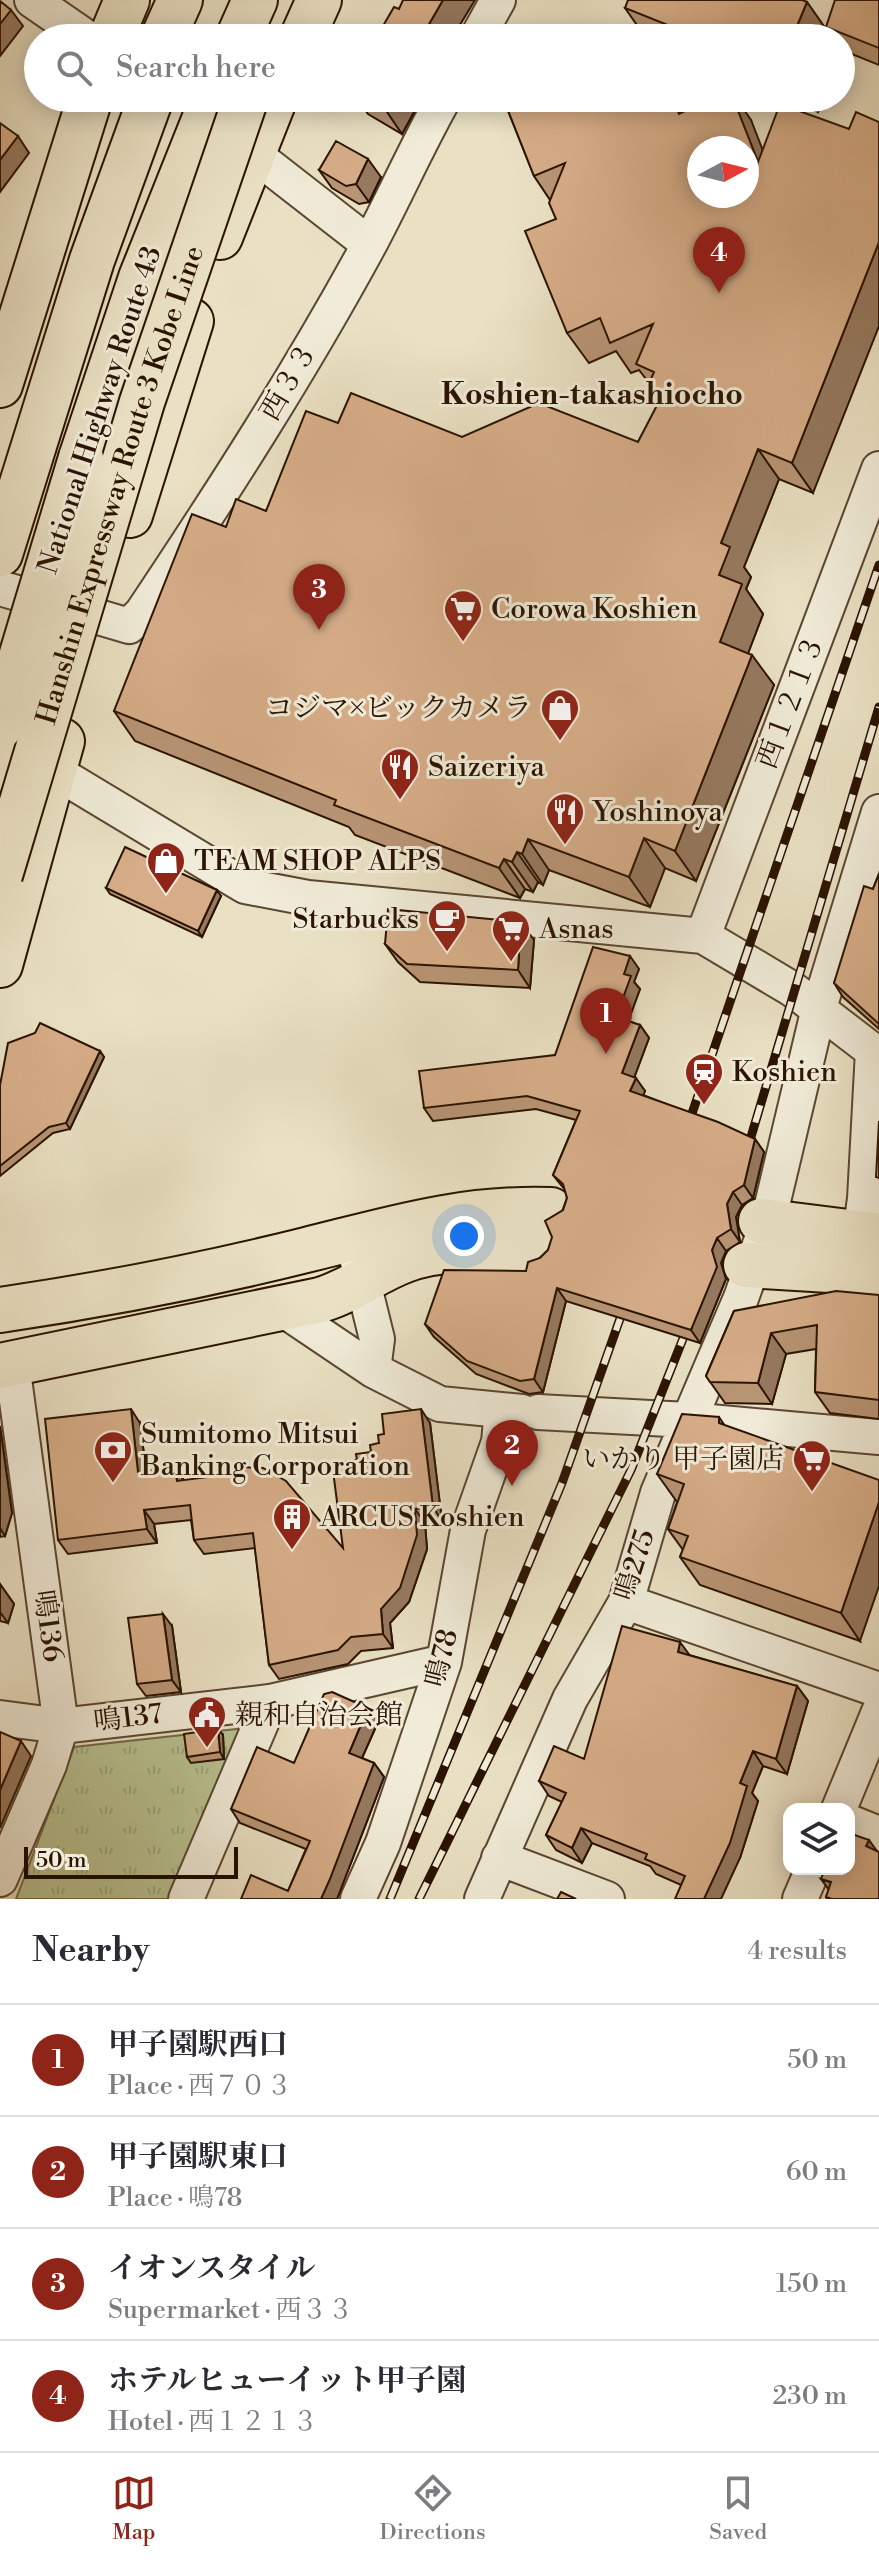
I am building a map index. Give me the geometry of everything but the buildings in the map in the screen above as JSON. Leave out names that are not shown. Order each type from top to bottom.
[{"type":"main road","points":[[117,24],[127,0]]},
{"type":"main road","points":[[169,24],[180,0]]},
{"type":"main road","points":[[182,24],[192,0]]},
{"type":"main road","points":[[244,24],[255,0]]},
{"type":"main road","points":[[274,24],[283,0]]},
{"type":"main road","points":[[308,24],[319,0]]},
{"type":"main road","points":[[0,385],[86,112]]},
{"type":"main road","points":[[16,446],[69,258],[131,112]]},
{"type":"main road","name":"National Highway Route 43","points":[[0,554],[16,446],[92,260],[146,112]]},
{"type":"main road","name":"National Highway Route 43","points":[[0,727],[81,458],[141,278],[207,112]]},
{"type":"main road","name":"Hanshin Expressway Route 3 Kobe Line","points":[[0,875],[142,402],[241,112]]},
{"type":"main road","points":[[0,965],[97,619],[203,285],[251,152],[269,112]]},
{"type":"main road","points":[[0,1310],[304,1251],[473,1211],[544,1230],[450,1253],[405,1259],[340,1294],[6,1365]]},
{"type":"main road","points":[[765,1221],[869,1235]]},
{"type":"main road","points":[[749,1265],[879,1273]]},
{"type":"street","points":[[32,0],[67,24]]},
{"type":"street","points":[[485,24],[498,0]]},
{"type":"street","name":"西３３","points":[[97,619],[129,626],[142,613],[244,459],[369,244],[437,112]]},
{"type":"street","points":[[251,152],[369,244]]},
{"type":"street","name":"西１２１３","points":[[703,936],[879,469]]},
{"type":"street","points":[[0,588],[97,619]]},
{"type":"street","points":[[54,771],[245,886],[308,898],[703,936],[819,1008],[873,1051],[876,1092],[869,1235]]},
{"type":"street","name":"鳴275","points":[[482,1899],[570,1699],[626,1602],[658,1493],[765,1221],[819,1008],[879,812]]},
{"type":"street","points":[[350,1238],[365,1282],[377,1339],[373,1370]]},
{"type":"street","points":[[281,1308],[373,1370],[440,1404],[521,1412],[688,1420],[879,1437]]},
{"type":"street","name":"鳴136","points":[[0,1879],[49,1765],[61,1726],[6,1365]]},
{"type":"street","name":"鳴78","points":[[358,1899],[383,1843],[444,1662],[468,1530],[499,1442],[521,1412]]},
{"type":"street","points":[[626,1602],[879,1690]]},
{"type":"street","name":"鳴137","points":[[0,1718],[61,1726],[270,1702],[444,1662]]},
{"type":"street","points":[[186,1899],[270,1702]]},
{"type":"street","points":[[843,1803],[866,1770],[879,1712]]},
{"type":"street","points":[[855,1824],[879,1834]]},
{"type":"street","points":[[499,1858],[607,1899]]},
{"type":"street","points":[[800,1899],[810,1875]]},
{"type":"green space","points":[[246,1728],[171,1899],[16,1899],[74,1747]]},
{"type":"railway","points":[[685,1134],[879,565]]},
{"type":"railway","points":[[745,1157],[879,707]]},
{"type":"railway","points":[[390,1899],[562,1483],[628,1296]]},
{"type":"railway","points":[[419,1899],[631,1470],[692,1316]]},
{"type":"place","name":"ホテルヒューイット甲子園","points":[[719,293]]},
{"type":"place","name":"イオンスタイル","points":[[319,630]]},
{"type":"place","name":"Corowa Koshien","points":[[463,643]]},
{"type":"place","name":"コジマ×ビックカメラ","points":[[560,742]]},
{"type":"place","name":"Saizeriya","points":[[400,801]]},
{"type":"place","name":"Yoshinoya","points":[[565,846]]},
{"type":"place","name":"TEAM SHOP ALPS","points":[[166,895]]},
{"type":"place","name":"Starbucks","points":[[447,953]]},
{"type":"place","name":"Asnas","points":[[511,963]]},
{"type":"place","name":"甲子園駅西口","points":[[606,1054]]},
{"type":"place","name":"Koshien","points":[[704,1106]]},
{"type":"place","name":"Sumitomo Mitsui Banking Corporation","points":[[113,1484]]},
{"type":"place","name":"甲子園駅東口","points":[[512,1486]]},
{"type":"place","name":"いかり 甲子園店","points":[[812,1493]]},
{"type":"place","name":"ARCUS Koshien","points":[[292,1551]]},
{"type":"place","name":"親和自治会館","points":[[207,1749]]},
{"type":"district","name":"Koshien-takashiocho","points":[[592,395]]}]
